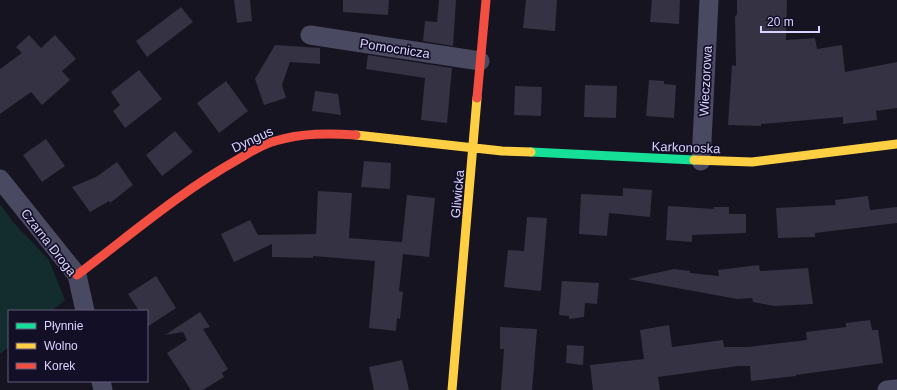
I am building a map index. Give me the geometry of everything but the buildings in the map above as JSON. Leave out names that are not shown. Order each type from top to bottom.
[{"type":"street","name":"Gliwicka","points":[[452,390],[486,0]]},
{"type":"street","name":"Wieczorowa","points":[[701,161],[709,0]]},
{"type":"street","name":"Pomocnicza","points":[[310,35],[480,62]]},
{"type":"street","name":"Dyngus","points":[[77,275],[208,176],[273,141],[298,135],[333,132],[474,148]]},
{"type":"street","name":"Karkonoska","points":[[474,148],[701,161],[752,162],[897,144]]},
{"type":"street","name":"Czarna Droga","points":[[0,179],[77,275],[85,310]]},
{"type":"street","points":[[887,390],[897,389]]},
{"type":"green space","points":[[0,204],[13,222],[49,260],[65,300],[53,310],[8,310],[8,348],[0,354]]},
{"type":"traffic: fast","points":[[531,152],[694,160]]},
{"type":"traffic: slow","points":[[452,390],[477,98]]},
{"type":"traffic: slow","points":[[356,135],[502,151],[531,152]]},
{"type":"traffic: slow","points":[[694,160],[752,162],[897,144]]},
{"type":"traffic: jam","points":[[477,98],[486,0]]},
{"type":"traffic: jam","points":[[77,275],[175,200],[260,146],[285,138],[305,135],[356,135]]}]
